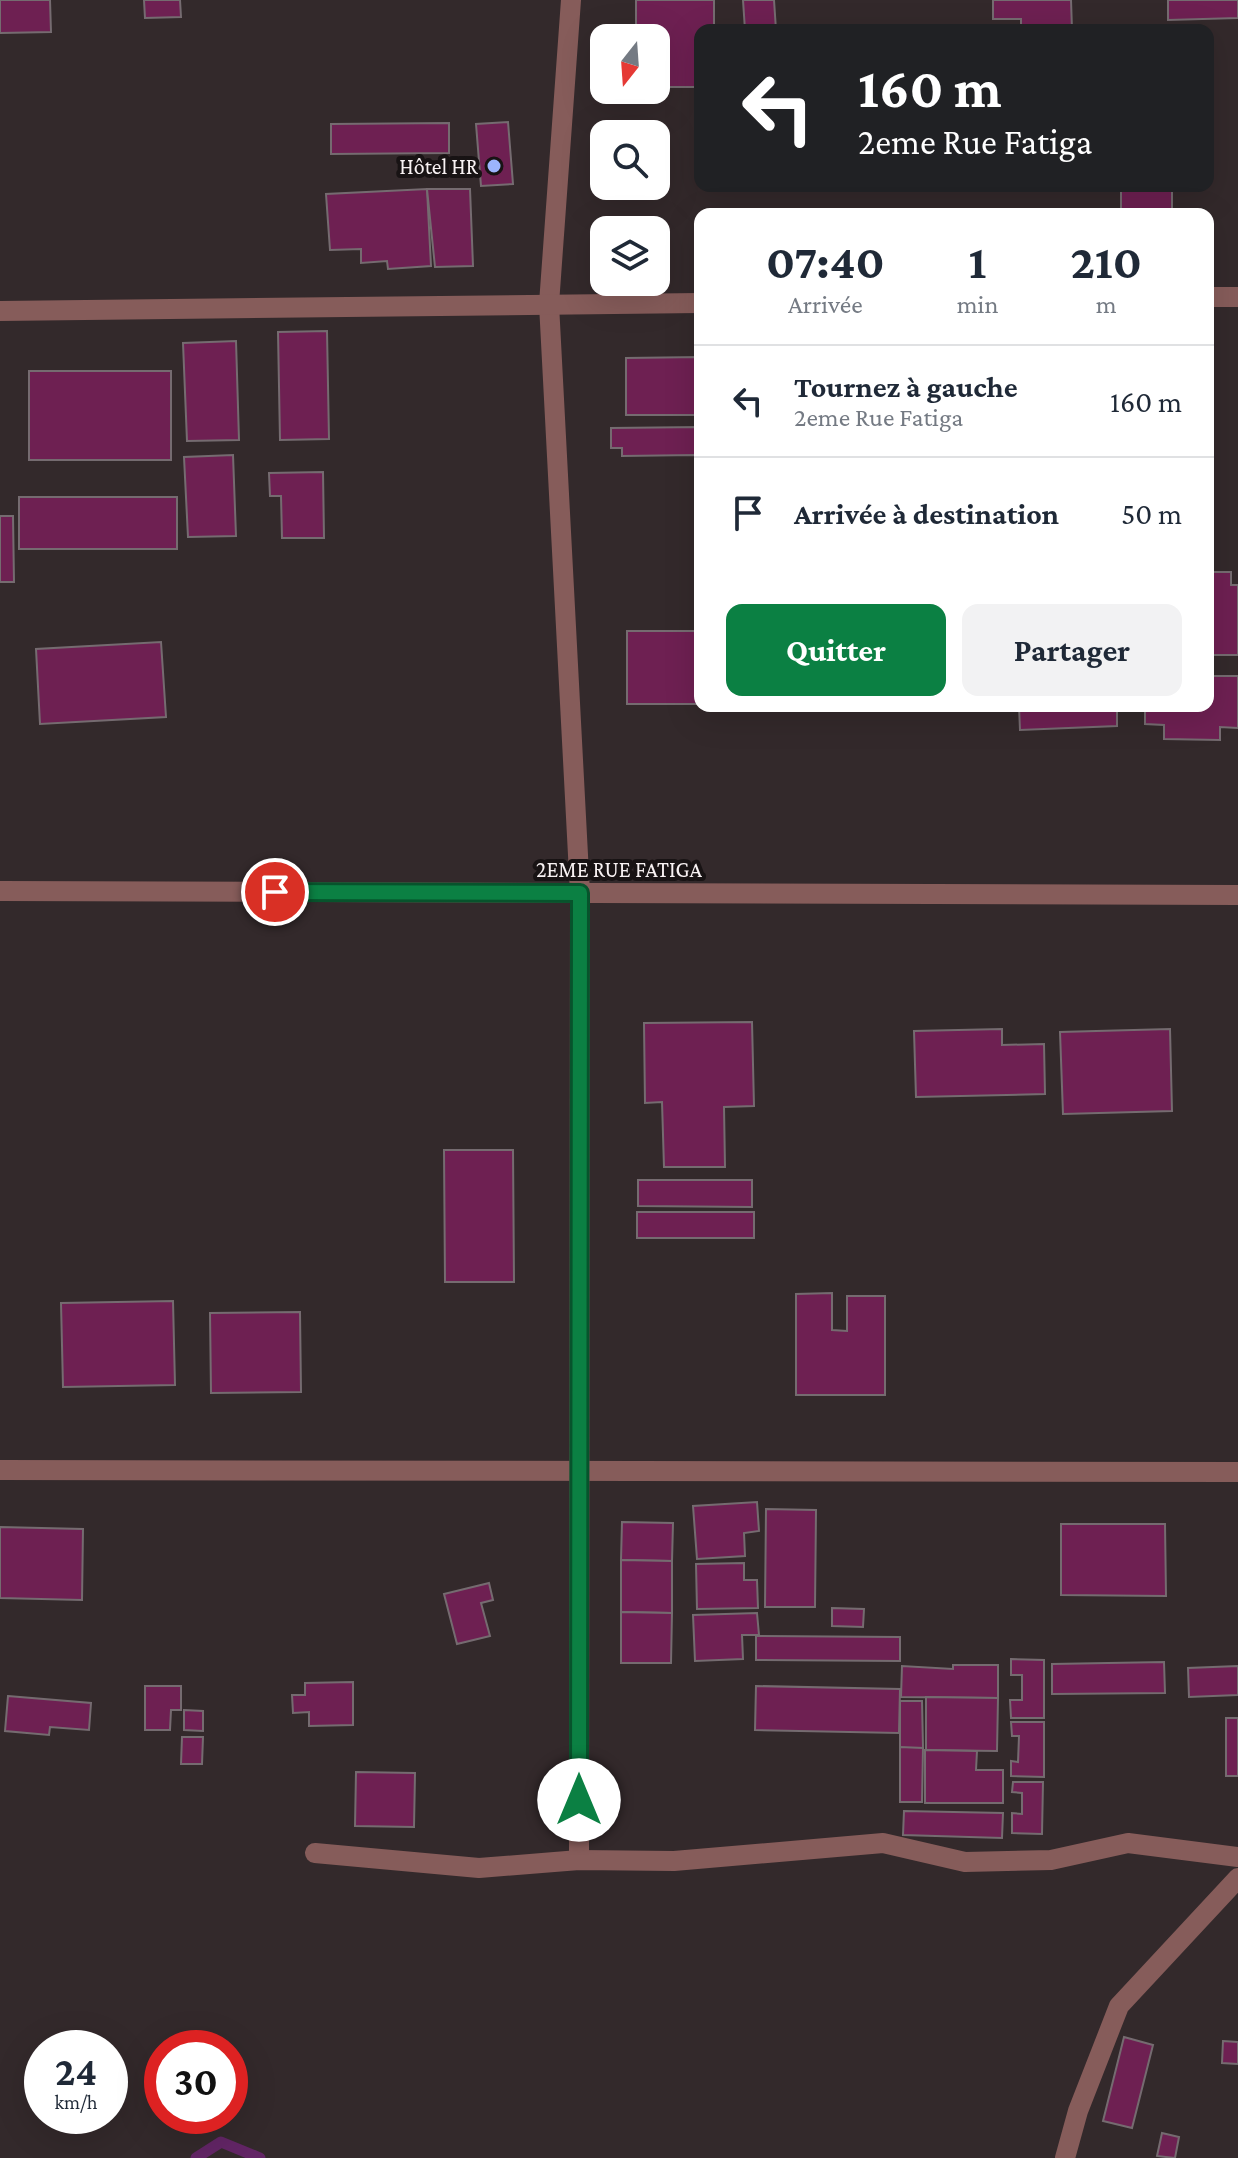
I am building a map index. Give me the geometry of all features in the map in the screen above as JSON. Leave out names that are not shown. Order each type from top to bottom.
[{"type":"street","points":[[571,0],[549,304],[580,893],[577,1472],[579,1860]]},
{"type":"street","points":[[1214,297],[1238,297]]},
{"type":"street","points":[[0,311],[694,303]]},
{"type":"street","name":"2EME RUE FATIGA","points":[[0,891],[1238,895]]},
{"type":"street","points":[[0,1470],[1238,1472]]},
{"type":"street","points":[[315,1853],[479,1868],[579,1860],[674,1861],[883,1843],[965,1862],[1051,1860],[1128,1843],[1238,1857]]},
{"type":"street","points":[[1065,2158],[1078,2111],[1119,2006],[1238,1878]]},
{"type":"building","points":[[0,0],[50,0],[51,32],[0,33]]},
{"type":"building","points":[[144,0],[180,0],[181,17],[145,18]]},
{"type":"building","points":[[636,0],[714,0],[714,24],[694,24],[694,87],[670,87],[670,24],[636,24]]},
{"type":"building","points":[[743,0],[774,0],[776,24],[745,24]]},
{"type":"building","points":[[993,0],[1071,0],[1072,24],[1021,24],[1021,19],[993,19]]},
{"type":"building","points":[[1168,0],[1238,0],[1238,18],[1168,20]]},
{"type":"building","points":[[508,122],[513,184],[481,186],[476,124]]},
{"type":"building","points":[[449,123],[449,153],[331,154],[331,124]]},
{"type":"building","points":[[427,189],[431,266],[388,269],[387,261],[361,263],[361,249],[330,250],[326,194]]},
{"type":"building","points":[[427,189],[470,189],[473,266],[435,267]]},
{"type":"building","points":[[1121,192],[1172,192],[1172,208],[1121,208]]},
{"type":"building","points":[[327,331],[329,439],[280,440],[278,332]]},
{"type":"building","points":[[236,341],[239,440],[187,441],[183,343]]},
{"type":"building","points":[[694,357],[694,415],[626,415],[626,358]]},
{"type":"building","points":[[29,371],[171,371],[171,460],[29,460]]},
{"type":"building","points":[[694,427],[694,455],[622,456],[622,448],[611,448],[611,428]]},
{"type":"building","points":[[233,455],[236,536],[188,537],[184,457]]},
{"type":"building","points":[[323,472],[324,538],[282,538],[281,496],[270,496],[269,473]]},
{"type":"building","points":[[19,497],[177,497],[177,549],[19,549]]},
{"type":"building","points":[[0,516],[13,516],[14,582],[0,582]]},
{"type":"building","points":[[1214,572],[1231,572],[1231,585],[1238,585],[1238,655],[1214,655]]},
{"type":"building","points":[[627,631],[694,631],[694,704],[627,704]]},
{"type":"building","points":[[161,642],[166,717],[40,724],[36,649]]},
{"type":"building","points":[[1214,676],[1238,676],[1238,728],[1220,727],[1220,740],[1164,739],[1164,725],[1145,724],[1145,712],[1214,712]]},
{"type":"building","points":[[1019,712],[1117,712],[1117,726],[1020,730]]},
{"type":"building","points":[[752,1022],[754,1106],[724,1107],[725,1167],[664,1167],[662,1102],[645,1103],[644,1023]]},
{"type":"building","points":[[1002,1029],[1002,1045],[1044,1044],[1045,1094],[916,1097],[914,1031]]},
{"type":"building","points":[[1170,1029],[1172,1111],[1063,1114],[1060,1032]]},
{"type":"building","points":[[444,1150],[513,1150],[514,1282],[445,1282]]},
{"type":"building","points":[[638,1180],[752,1180],[752,1207],[638,1206]]},
{"type":"building","points":[[637,1212],[754,1212],[754,1238],[637,1238]]},
{"type":"building","points":[[832,1293],[832,1330],[847,1331],[847,1296],[885,1296],[885,1395],[796,1395],[796,1294]]},
{"type":"building","points":[[173,1301],[175,1385],[63,1387],[61,1303]]},
{"type":"building","points":[[300,1312],[301,1392],[211,1393],[210,1313]]},
{"type":"building","points":[[757,1502],[759,1531],[744,1533],[745,1556],[697,1559],[693,1506]]},
{"type":"building","points":[[766,1509],[816,1510],[815,1607],[765,1607]]},
{"type":"building","points":[[622,1522],[673,1523],[672,1561],[621,1560]]},
{"type":"building","points":[[1061,1524],[1165,1524],[1166,1596],[1061,1595]]},
{"type":"building","points":[[0,1527],[83,1529],[82,1600],[0,1598]]},
{"type":"building","points":[[621,1560],[672,1561],[672,1613],[621,1612]]},
{"type":"building","points":[[744,1563],[744,1580],[757,1580],[758,1608],[697,1609],[696,1564]]},
{"type":"building","points":[[489,1583],[493,1600],[481,1603],[490,1636],[457,1644],[444,1594]]},
{"type":"building","points":[[832,1608],[864,1609],[863,1627],[832,1626]]},
{"type":"building","points":[[621,1612],[672,1613],[671,1663],[621,1663]]},
{"type":"building","points":[[757,1613],[759,1635],[742,1635],[743,1659],[695,1661],[693,1615]]},
{"type":"building","points":[[756,1636],[900,1637],[900,1661],[756,1660]]},
{"type":"building","points":[[1011,1659],[1044,1660],[1044,1718],[1011,1718],[1010,1700],[1022,1700],[1022,1675],[1011,1675]]},
{"type":"building","points":[[1164,1662],[1165,1693],[1052,1694],[1052,1664]]},
{"type":"building","points":[[953,1665],[998,1665],[998,1698],[901,1697],[902,1666],[953,1669]]},
{"type":"building","points":[[1238,1666],[1238,1695],[1189,1697],[1188,1668]]},
{"type":"building","points":[[353,1682],[353,1725],[309,1726],[309,1712],[293,1713],[292,1695],[305,1695],[305,1683]]},
{"type":"building","points":[[145,1686],[181,1686],[181,1710],[171,1710],[170,1730],[145,1730]]},
{"type":"building","points":[[756,1686],[900,1689],[899,1733],[755,1730]]},
{"type":"building","points":[[8,1696],[91,1703],[89,1730],[50,1727],[49,1735],[5,1731]]},
{"type":"building","points":[[926,1697],[998,1698],[997,1751],[926,1750]]},
{"type":"building","points":[[900,1701],[922,1701],[923,1748],[900,1748]]},
{"type":"building","points":[[184,1710],[203,1711],[203,1731],[184,1730]]},
{"type":"building","points":[[1226,1718],[1238,1718],[1238,1776],[1226,1776]]},
{"type":"building","points":[[1011,1722],[1044,1722],[1044,1777],[1011,1776],[1011,1761],[1018,1762],[1019,1736],[1012,1736]]},
{"type":"building","points":[[182,1737],[203,1737],[202,1764],[181,1764]]},
{"type":"building","points":[[900,1747],[923,1748],[922,1802],[900,1802]]},
{"type":"building","points":[[925,1750],[977,1751],[976,1770],[1003,1770],[1003,1803],[925,1803]]},
{"type":"building","points":[[356,1772],[415,1773],[414,1827],[355,1826]]},
{"type":"building","points":[[1013,1782],[1043,1782],[1042,1834],[1012,1833],[1012,1813],[1022,1814],[1022,1793],[1012,1792]]},
{"type":"building","points":[[904,1811],[1003,1813],[1002,1838],[903,1835]]},
{"type":"building","points":[[1124,2037],[1153,2045],[1132,2128],[1103,2121]]},
{"type":"building","points":[[1223,2041],[1238,2042],[1238,2064],[1222,2063]]},
{"type":"building","points":[[1162,2133],[1179,2137],[1175,2158],[1157,2156]]},
{"type":"waterway","points":[[196,2158],[221,2142],[260,2158]]},
{"type":"place","name":"Hôtel HR","points":[[494,166]]},
{"type":"route","points":[[275,892],[580,893],[579,1800]]}]
